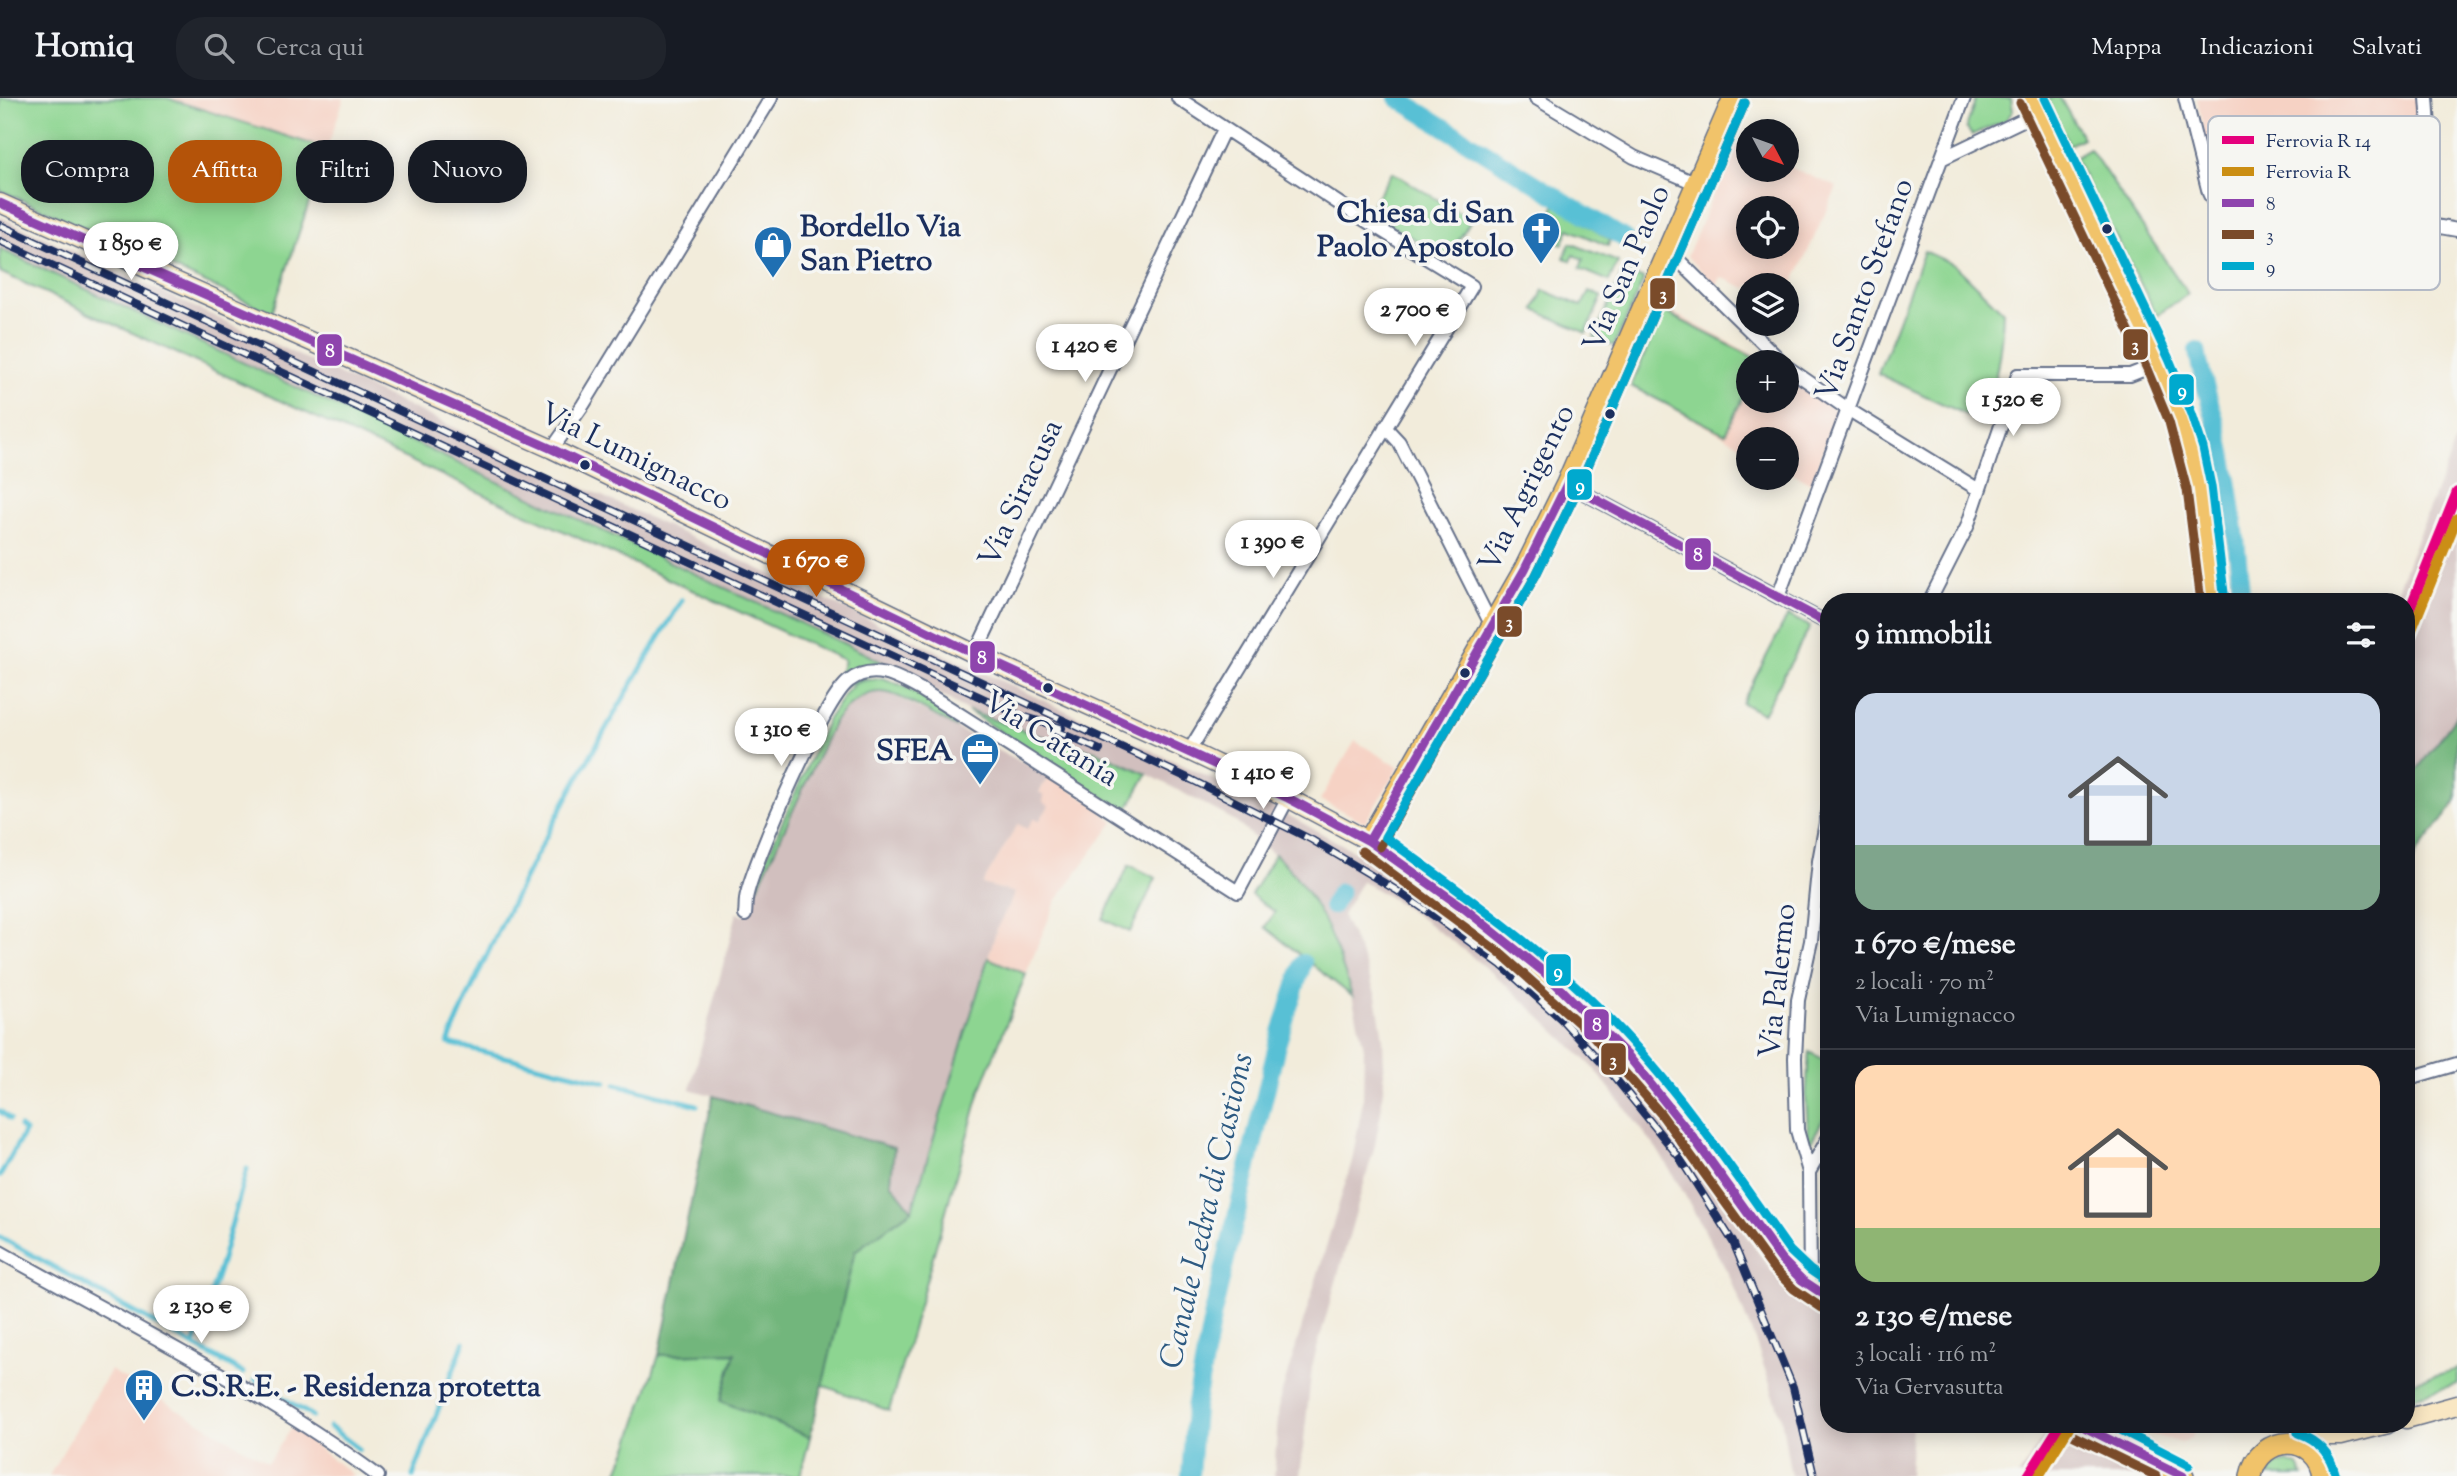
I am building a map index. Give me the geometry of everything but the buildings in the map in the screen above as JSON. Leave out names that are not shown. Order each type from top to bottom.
[{"type":"main road","name":"Via San Paolo","points":[[1614,377],[1734,98]]},
{"type":"main road","points":[[2034,106],[2158,364],[2191,450],[2206,522],[2212,593]]},
{"type":"main road","name":"Via Lumignacco","points":[[0,203],[552,450],[975,654],[1288,798],[1369,841],[1465,909],[1545,973],[1629,1056],[1693,1137],[1781,1259],[1820,1292]]},
{"type":"main road","name":"Via Agrigento","points":[[1369,841],[1525,569],[1567,484],[1614,377]]},
{"type":"main road","points":[[2415,1417],[2457,1405]]},
{"type":"main road","points":[[2251,1476],[2255,1462],[2264,1452],[2289,1437],[2341,1436],[2353,1433]]},
{"type":"main road","points":[[2289,1437],[2309,1451],[2320,1469],[2341,1436]]},
{"type":"main road","points":[[2109,1438],[2183,1476]]},
{"type":"street","points":[[552,450],[583,405],[771,98]]},
{"type":"street","points":[[1178,98],[1355,214],[1472,286],[1189,751]]},
{"type":"street","name":"Via San Paolo","points":[[1536,98],[1634,157],[1697,184]]},
{"type":"street","name":"Via Santo Stefano","points":[[1778,597],[1964,98]]},
{"type":"street","points":[[2185,98],[2208,189]]},
{"type":"street","points":[[2427,98],[2428,116]]},
{"type":"street","name":"Via Santo Stefano","points":[[1943,158],[2034,106]]},
{"type":"street","name":"Via Siracusa","points":[[975,654],[1224,129]]},
{"type":"street","points":[[1668,250],[1770,350]]},
{"type":"street","points":[[1934,593],[1967,527],[2018,375],[2130,375],[2158,364]]},
{"type":"street","points":[[1799,375],[1849,410],[1979,490]]},
{"type":"street","name":"Via Agrigento","points":[[1385,427],[1399,442],[1492,626]]},
{"type":"street","points":[[1567,484],[1820,619]]},
{"type":"street","name":"Via Catania","points":[[745,915],[747,894],[773,827],[829,708],[848,681],[867,673],[887,673],[923,691],[1238,892],[1288,798]]},
{"type":"street","name":"Via Palermo","points":[[1820,858],[1813,927],[1798,1000],[1795,1058],[1797,1130],[1809,1172],[1820,1292]]},
{"type":"street","points":[[2415,1076],[2457,1064]]},
{"type":"street","points":[[1809,1172],[1820,1153]]},
{"type":"street","points":[[0,1252],[266,1400],[322,1435],[378,1476]]},
{"type":"shaded area","points":[[167,98],[344,98],[330,140],[299,140]]},
{"type":"shaded area","points":[[2197,98],[2421,98],[2423,116],[2208,116],[2208,151]]},
{"type":"shaded area","points":[[1735,144],[1736,182],[1799,182],[1799,171],[1837,187],[1798,273],[1736,273],[1736,284],[1721,277],[1715,285],[1687,256]]},
{"type":"shaded area","points":[[0,217],[1273,807],[1352,850],[1418,892],[1490,943],[1557,1000],[1631,1078],[1772,1271],[1792,1293],[1820,1310],[1820,1433],[1912,1433],[1909,1476],[1791,1476],[1781,1417],[1729,1275],[1657,1149],[1592,1066],[1514,992],[1464,950],[1404,906],[1362,881],[1342,915],[1376,996],[1383,1038],[1381,1111],[1375,1145],[1312,1366],[1300,1476],[1274,1476],[1279,1402],[1352,1161],[1363,1101],[1364,1048],[1352,996],[1332,935],[1318,908],[1283,862],[1232,819],[1153,777],[1098,752],[1036,735],[968,711],[862,652],[0,249]]},
{"type":"shaded area","points":[[1664,308],[1744,350],[1736,350],[1736,413],[1799,413],[1799,385],[1837,412],[1811,483],[1799,476],[1799,427],[1736,427],[1736,443],[1631,386]]},
{"type":"shaded area","points":[[2457,438],[2457,715],[2415,773],[2415,593],[2396,593]]},
{"type":"shaded area","points":[[878,692],[888,693],[1049,776],[1039,792],[1044,796],[1043,802],[1049,806],[1039,821],[1034,818],[1027,829],[1018,824],[982,884],[1015,893],[997,928],[912,1210],[891,1183],[894,1148],[690,1089],[737,913],[745,915],[833,723],[854,701]]},
{"type":"shaded area","points":[[1355,741],[1399,767],[1365,822],[1320,800]]},
{"type":"shaded area","points":[[1049,776],[1093,804],[1114,822],[1056,901],[1026,974],[988,958],[997,928],[1014,893],[982,884],[1018,824],[1035,818],[1039,821],[1048,806],[1042,802],[1039,793]]},
{"type":"shaded area","points":[[110,1370],[268,1462],[292,1428],[354,1476],[49,1476]]},
{"type":"shaded area","points":[[2046,1433],[2109,1433],[2103,1447],[2151,1472],[2149,1476],[2018,1476]]},
{"type":"shaded area","points":[[2146,1433],[2193,1433],[2192,1437],[2182,1443]]},
{"type":"green space","points":[[0,98],[167,98],[299,140],[296,140],[296,203],[309,203],[272,313],[29,203],[154,203],[154,140],[21,140],[21,199],[0,190]]},
{"type":"green space","points":[[1976,98],[2011,98],[2013,111],[2005,121],[1972,135],[1966,128]]},
{"type":"green space","points":[[2047,98],[2060,98],[2083,138],[2069,145]]},
{"type":"green space","points":[[2090,149],[2188,294],[2157,315],[2074,158]]},
{"type":"green space","points":[[1392,172],[1471,220],[1447,259],[1368,211]]},
{"type":"green space","points":[[1555,204],[1610,240],[1608,246],[1569,229],[1562,245],[1531,231],[1536,218],[1547,222]]},
{"type":"green space","points":[[1570,243],[1618,262],[1609,281],[1580,269],[1583,259],[1574,255],[1571,261],[1564,258]]},
{"type":"green space","points":[[0,249],[913,678],[883,668],[834,692],[844,660],[0,272]]},
{"type":"green space","points":[[1924,251],[1955,265],[2003,312],[1997,368],[1984,423],[1878,374]]},
{"type":"green space","points":[[1623,271],[1644,279],[1614,346],[1594,337]]},
{"type":"green space","points":[[1543,290],[1582,306],[1589,291],[1602,297],[1586,333],[1535,310]]},
{"type":"green space","points":[[1663,311],[1739,350],[1736,350],[1736,412],[1725,434],[1631,386]]},
{"type":"green space","points":[[1788,615],[1810,627],[1763,714],[1742,703]]},
{"type":"green space","points":[[883,678],[908,688],[954,718],[956,727],[888,693],[872,693],[850,705],[833,723],[751,902],[752,890],[828,719],[854,684]]},
{"type":"green space","points":[[968,711],[1036,735],[1098,752],[1147,774],[1126,812]]},
{"type":"green space","points":[[2457,715],[2457,801],[2415,856],[2415,773]]},
{"type":"green space","points":[[1275,854],[1302,885],[1323,919],[1352,996],[1265,927],[1275,912],[1251,895]]},
{"type":"green space","points":[[1129,865],[1156,878],[1130,932],[1103,919]]},
{"type":"green space","points":[[988,958],[1026,974],[980,1091],[889,1411],[822,1385],[855,1250],[912,1210]]},
{"type":"green space","points":[[1809,1052],[1820,1058],[1820,1125],[1809,1146],[1806,1099]]},
{"type":"green space","points":[[713,1096],[894,1148],[891,1183],[912,1210],[855,1251],[810,1437],[721,1401],[735,1353],[659,1355]]},
{"type":"green space","points":[[735,1353],[721,1401],[810,1437],[800,1476],[616,1476],[659,1355]]},
{"type":"green space","points":[[2457,1369],[2457,1384],[2415,1396],[2415,1381]]},
{"type":"green space","points":[[2287,1462],[2298,1466],[2303,1476],[2268,1476],[2275,1465]]},
{"type":"waterway","name":"Canale Ledra di Castions","points":[[1397,98],[1625,239]]},
{"type":"waterway","points":[[2197,351],[2227,476],[2241,593]]},
{"type":"waterway","points":[[606,1082],[448,1043],[527,872],[618,707],[682,600]]},
{"type":"waterway","name":"Canale Ledra di Castions","points":[[1332,906],[1340,892]]},
{"type":"waterway","name":"Canale Ledra di Castions","points":[[1190,1476],[1195,1408],[1212,1318],[1277,1045],[1303,963]]},
{"type":"waterway","points":[[616,1084],[697,1105]]},
{"type":"waterway","points":[[0,1111],[10,1119]]},
{"type":"waterway","points":[[0,1176],[25,1131],[20,1127]]},
{"type":"waterway","points":[[194,1345],[220,1266],[247,1169]]},
{"type":"waterway","points":[[0,1237],[243,1373]]},
{"type":"waterway","points":[[413,1476],[464,1342]]},
{"type":"waterway","points":[[255,1380],[312,1416]]},
{"type":"waterway","points":[[330,1427],[359,1449]]},
{"type":"tunnel","points":[[2098,1433],[2109,1438]]},
{"type":"railway","points":[[0,225],[1192,780],[1312,840],[1437,918],[1501,965],[1561,1019],[1611,1073],[1679,1157],[1733,1242],[1793,1387],[1814,1476]]},
{"type":"railway","points":[[0,241],[1019,715],[1062,728]]},
{"type":"railway","points":[[1051,729],[1100,750]]},
{"type":"transit line","name":"9","points":[[2045,98],[2169,359],[2192,414],[2211,486],[2224,593]]},
{"type":"transit line","name":"3","points":[[1380,847],[1536,575],[1578,489],[1745,103]]},
{"type":"transit line","name":"9","points":[[1745,103],[1578,489],[1536,575],[1385,837],[1531,947],[1612,1021],[1661,1075],[1790,1251],[1820,1277]]},
{"type":"transit line","name":"3","points":[[2020,103],[2147,369],[2169,422],[2187,490],[2200,593]]},
{"type":"transit line","name":"8","points":[[0,203],[552,449],[975,654],[1288,798],[1369,841],[1465,909],[1545,973],[1629,1057],[1693,1137],[1781,1259],[1802,1280],[1820,1292]]},
{"type":"transit line","name":"8","points":[[1567,484],[1820,619]]},
{"type":"transit line","name":"8","points":[[1369,841],[1525,569],[1567,484]]},
{"type":"transit line","points":[[2415,596],[2457,492]]},
{"type":"transit line","name":"3","points":[[1362,851],[1499,952],[1593,1036],[1661,1114],[1772,1267],[1794,1289],[1820,1307]]},
{"type":"transit line","points":[[2028,1476],[2055,1433]]},
{"type":"transit line","name":"8","points":[[2096,1433],[2183,1476]]},
{"type":"transit line","name":"9","points":[[2127,1433],[2189,1465]]},
{"type":"transit line","name":"9","points":[[2298,1433],[2317,1443],[2330,1459],[2335,1473]]},
{"type":"transit line","name":"3","points":[[2072,1435],[2156,1476]]},
{"type":"rail line","name":"R","points":[[2415,622],[2457,518]]},
{"type":"rail line","name":"R","points":[[2039,1476],[2065,1433]]},
{"type":"place","name":"Chiesa di San Paolo Apostolo","points":[[1541,265]]},
{"type":"place","name":"Bordello Via San Pietro","points":[[773,279]]},
{"type":"place","name":"SFEA","points":[[980,786]]},
{"type":"place","name":"C.S.R.E. - Residenza protetta","points":[[144,1422]]}]
